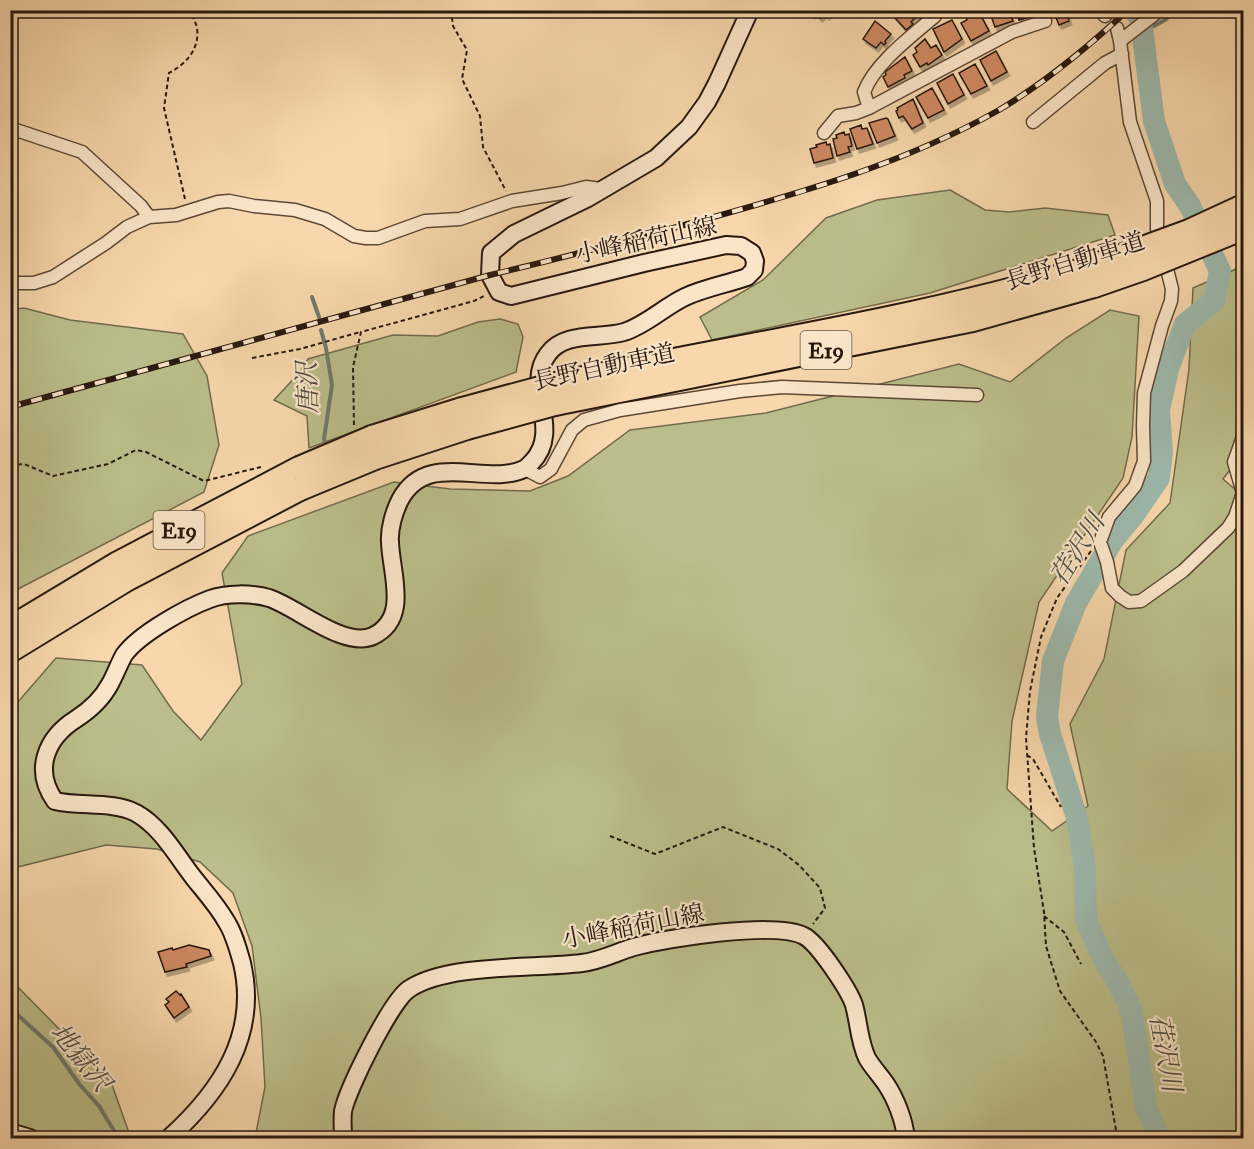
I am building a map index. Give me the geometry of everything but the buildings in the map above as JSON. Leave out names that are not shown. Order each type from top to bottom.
[{"type":"highway","name":"長野自動車道","points":[[10,628],[172,555],[299,478],[367,442],[465,419],[553,394],[974,320],[1091,277],[1154,265],[1243,214]]},
{"type":"highway","name":"長野自動車道","points":[[10,651],[64,605]]},
{"type":"main road","name":"小峰稲荷山線","points":[[525,469],[537,457],[543,444],[546,431],[539,377],[546,355],[554,346],[566,340],[624,332],[685,297],[747,277],[754,270],[755,261],[752,253],[741,246],[726,245],[512,296],[499,292],[490,275],[491,253],[514,234],[588,198],[656,158],[689,127],[717,83],[750,10]]},
{"type":"main road","points":[[169,1138],[188,1121],[222,1079],[233,1058],[246,1013],[244,974],[237,946],[227,922],[153,824],[134,812],[55,801],[47,790],[44,776],[48,751],[53,739],[63,727],[90,710],[101,698],[125,655],[139,640],[185,610],[213,597],[240,594],[267,597],[338,634],[354,638],[370,637],[383,629],[392,617],[397,601],[389,540],[400,500],[411,485],[441,471],[501,473],[525,469]]},
{"type":"main road","name":"小峰稲荷山線","points":[[343,1138],[344,1111],[348,1097],[380,1028],[407,990],[428,979],[454,973],[585,963],[634,947],[676,937],[739,931],[786,932],[805,936]]},
{"type":"main road","points":[[805,936],[816,946],[844,984],[853,1004],[867,1058],[888,1086],[900,1113],[906,1138]]},
{"type":"main road","points":[[10,1132],[30,1138]]},
{"type":"street","points":[[824,133],[838,116],[869,108],[1012,32],[1045,21],[1043,10]]},
{"type":"street","points":[[1156,13],[1121,34],[1130,122],[1157,201],[1157,229],[1172,289],[1171,301],[1144,393],[1144,461],[1135,486],[1109,517],[1101,544],[1112,588],[1120,596],[1129,602],[1142,601],[1183,571],[1228,528],[1235,517],[1243,493],[1234,462],[1244,434]]},
{"type":"street","points":[[869,108],[864,92],[867,84],[890,56],[935,16]]},
{"type":"street","points":[[1033,122],[1105,63],[1122,54]]},
{"type":"street","points":[[10,128],[82,152],[141,206],[149,217]]},
{"type":"street","points":[[10,283],[34,283],[53,277],[128,227],[149,217],[176,215],[218,202],[229,201],[295,210],[325,219],[354,236],[378,238],[425,221],[460,219],[512,201],[562,194],[586,187],[601,189]]},
{"type":"street","points":[[525,469],[540,477],[551,469],[572,430],[584,420],[620,410],[740,391],[782,387],[977,395]]},
{"type":"path","points":[[188,211],[164,108],[169,73],[181,66],[192,54],[197,42],[197,26],[191,17],[192,10]]},
{"type":"path","points":[[451,10],[453,26],[467,50],[462,79],[480,116],[483,147],[512,201]]},
{"type":"path","points":[[252,358],[333,340],[474,301],[497,288]]},
{"type":"path","points":[[361,332],[353,367],[367,442]]},
{"type":"path","points":[[10,465],[24,464],[53,476],[108,464],[136,450],[147,452],[204,481],[262,466]]},
{"type":"path","points":[[1101,544],[1087,555],[1057,598],[1041,637],[1028,711],[1026,738],[1034,848],[1046,946],[1060,991],[1096,1042],[1103,1056],[1116,1131],[1120,1138]]},
{"type":"path","points":[[1027,754],[1033,759],[1061,807]]},
{"type":"path","points":[[610,836],[655,854],[723,827],[778,849],[799,865],[820,888],[825,909],[805,936]]},
{"type":"path","points":[[1044,916],[1064,932],[1082,964]]},
{"type":"green space","points":[[950,190],[985,210],[1009,212],[1045,208],[1108,215],[1115,235],[930,293],[712,340],[700,317],[763,280],[826,218],[877,200]]},
{"type":"green space","points":[[1243,266],[1243,453],[1223,479],[1244,497],[1243,1138],[255,1138],[265,1087],[261,1018],[252,946],[233,893],[200,862],[157,849],[106,845],[18,867],[11,885],[11,710],[56,658],[142,665],[173,711],[201,740],[242,684],[222,573],[248,536],[394,482],[450,489],[530,491],[568,476],[630,430],[766,413],[959,364],[1010,382],[1066,338],[1110,310],[1139,316],[1132,437],[1123,478],[1039,602],[1012,721],[1007,789],[1052,831],[1088,806],[1070,724],[1104,659],[1126,550],[1170,503],[1189,369],[1193,288]]},
{"type":"green space","points":[[24,308],[70,320],[183,334],[207,376],[219,445],[204,492],[20,588],[11,595],[10,310]]},
{"type":"green space","points":[[500,319],[518,324],[523,337],[516,372],[309,448],[307,416],[274,400],[299,373],[308,359],[393,335],[438,336],[478,322]]},
{"type":"green space","points":[[10,979],[111,1082],[128,1130],[138,1138],[11,1138]]},
{"type":"waterway","name":"荏沢川","points":[[1135,10],[1141,21],[1154,121],[1175,184],[1190,206],[1220,271],[1214,301],[1185,324],[1168,369],[1159,410],[1162,453],[1159,478],[1113,540],[1076,603],[1053,661],[1047,717],[1050,734],[1077,818],[1085,867],[1086,920],[1132,1012],[1146,1107],[1159,1138]]},
{"type":"waterway","points":[[1143,32],[1165,20],[1175,10]]},
{"type":"waterway","points":[[312,297],[319,317]]},
{"type":"waterway","name":"唐沢","points":[[321,330],[332,385],[324,439],[326,445]]},
{"type":"waterway","name":"地獄沢","points":[[10,1008],[53,1047],[80,1085],[99,1106],[116,1134]]},
{"type":"railway","points":[[10,407],[490,275],[706,219],[856,174],[929,145],[999,110],[1066,63],[1128,10]]}]
